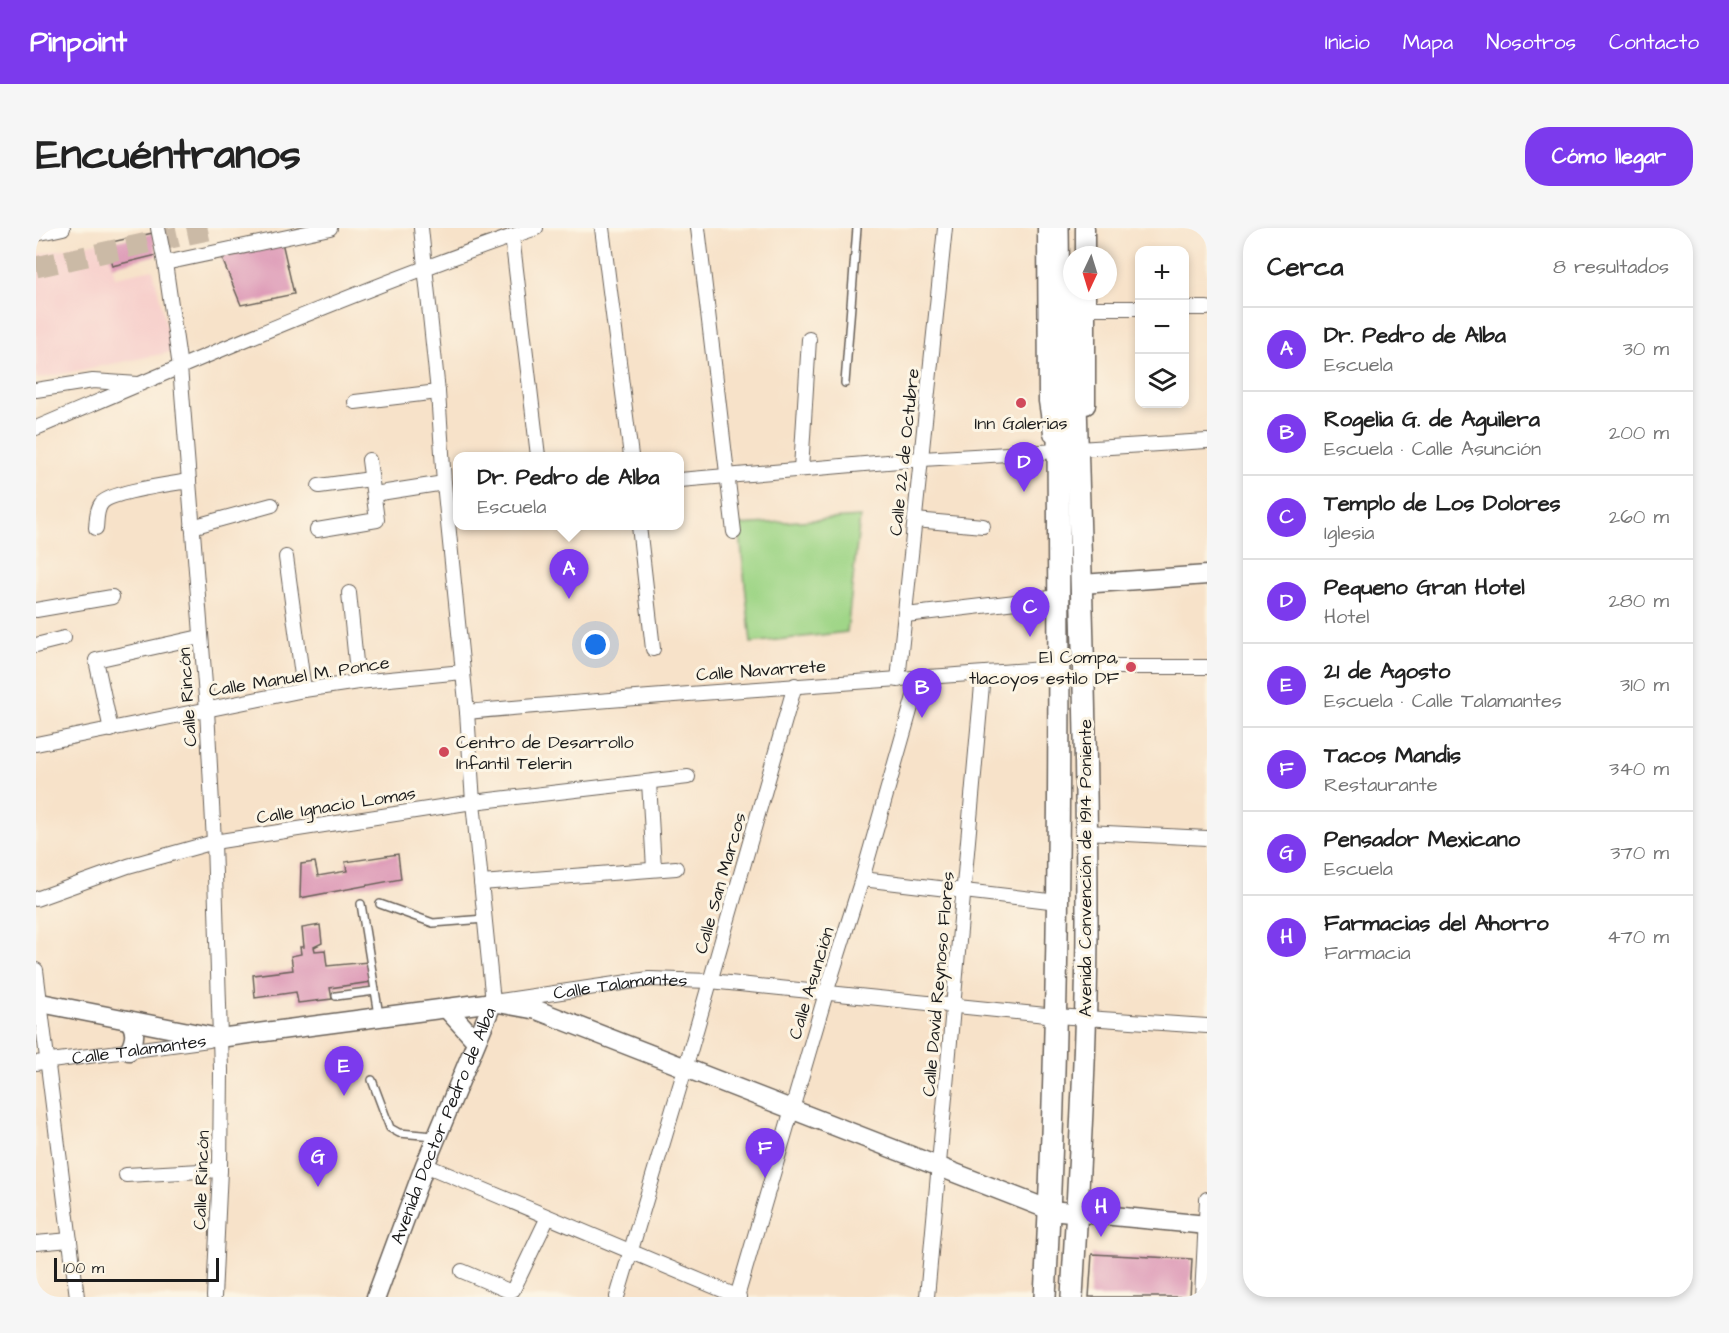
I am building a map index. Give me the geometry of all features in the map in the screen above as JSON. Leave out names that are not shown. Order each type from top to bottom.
[{"type":"main road","name":"Avenida Convención de 1914 Poniente","points":[[1058,228],[1060,384],[1082,584],[1086,832],[1086,1018],[1072,1297]]},
{"type":"main road","points":[[1071,228],[1072,246]]},
{"type":"main road","name":"Avenida Convención de 1914 Poniente","points":[[1045,1297],[1056,1016],[1058,597],[1068,446],[1073,300]]},
{"type":"street","points":[[36,234],[63,228]]},
{"type":"street","name":"Calle Rincón","points":[[158,228],[180,367],[207,710],[214,842],[221,1070],[220,1170],[214,1297]]},
{"type":"street","points":[[165,263],[272,234],[330,228]]},
{"type":"street","name":"Avenida Doctor Pedro de Alba","points":[[421,228],[427,267],[444,483],[452,502],[453,517]]},
{"type":"street","points":[[36,428],[427,267],[536,228]]},
{"type":"street","points":[[602,228],[630,452]]},
{"type":"street","points":[[698,228],[734,532]]},
{"type":"street","name":"Calle 22 de Octubre","points":[[898,680],[945,228]]},
{"type":"street","name":"Avenida Convención de 1914 Poniente","points":[[1047,228],[1050,424],[1068,446],[1084,420],[1086,406],[1086,300]]},
{"type":"street","points":[[1084,228],[1085,246]]},
{"type":"street","points":[[512,236],[538,452]]},
{"type":"street","points":[[1086,300],[1135,307]]},
{"type":"street","points":[[1189,308],[1207,308]]},
{"type":"street","points":[[801,469],[809,339]]},
{"type":"street","points":[[36,390],[76,382],[115,381],[140,384]]},
{"type":"street","points":[[76,382],[88,406]]},
{"type":"street","points":[[355,402],[438,392]]},
{"type":"street","points":[[684,480],[1068,446],[1207,441]]},
{"type":"street","points":[[317,530],[375,522],[377,518],[369,460]]},
{"type":"street","points":[[319,486],[371,479]]},
{"type":"street","points":[[96,528],[97,513],[102,502],[116,495],[189,481]]},
{"type":"street","points":[[374,494],[444,483]]},
{"type":"street","points":[[192,527],[272,506]]},
{"type":"street","points":[[915,520],[983,526]]},
{"type":"street","name":"Avenida Doctor Pedro de Alba","points":[[376,1297],[425,1165],[493,1002],[473,802],[454,530]]},
{"type":"street","points":[[640,530],[653,649]]},
{"type":"street","points":[[286,557],[304,690]]},
{"type":"street","points":[[1082,584],[1207,575]]},
{"type":"street","points":[[349,593],[358,682]]},
{"type":"street","points":[[36,610],[112,597]]},
{"type":"street","points":[[906,615],[1058,597]]},
{"type":"street","points":[[111,730],[96,660],[200,637]]},
{"type":"street","points":[[36,645],[64,638]]},
{"type":"street","points":[[1083,667],[1207,667]]},
{"type":"street","name":"Calle Navarrete","points":[[467,712],[795,685],[919,679],[1058,668]]},
{"type":"street","name":"Calle Manuel M. Ponce","points":[[36,744],[304,690],[358,682],[463,672]]},
{"type":"street","name":"Calle David Reynoso Flores","points":[[927,1297],[983,674]]},
{"type":"street","name":"Calle Asunción","points":[[738,1297],[919,679]]},
{"type":"street","name":"Calle San Marcos","points":[[617,1297],[795,685]]},
{"type":"street","name":"Calle Ignacio Lomas","points":[[36,899],[128,866],[214,842],[473,802],[688,777]]},
{"type":"street","points":[[650,782],[654,869]]},
{"type":"street","points":[[1086,832],[1207,838]]},
{"type":"street","points":[[481,883],[676,868]]},
{"type":"street","points":[[862,879],[1058,902]]},
{"type":"street","points":[[36,970],[42,1063],[77,1297]]},
{"type":"street","name":"Calle Talamantes","points":[[42,1063],[493,1002],[538,1002],[650,979],[710,981],[1056,1016],[1207,1026]]},
{"type":"street","points":[[38,1002],[219,1038]]},
{"type":"street","name":"Calle Talamantes","points":[[538,1002],[685,1069],[1050,1210],[1206,1225]]},
{"type":"street","points":[[446,1008],[476,1041]]},
{"type":"street","points":[[128,1020],[135,1034],[129,1051]]},
{"type":"street","points":[[425,1165],[738,1297]]},
{"type":"street","points":[[126,1175],[220,1170]]},
{"type":"street","points":[[1202,1297],[1207,1199]]},
{"type":"street","points":[[462,1271],[508,1291],[513,1290],[548,1217]]},
{"type":"street","points":[[36,1243],[70,1240]]},
{"type":"lane","points":[[845,382],[857,228]]},
{"type":"lane","points":[[361,904],[379,1017]]},
{"type":"lane","points":[[380,904],[432,923],[484,919]]},
{"type":"lane","points":[[336,996],[375,991]]},
{"type":"lane","points":[[372,1080],[390,1128],[399,1132],[437,1137]]},
{"type":"shaded area","points":[[107,240],[115,277],[153,269],[172,352],[36,379],[36,255]]},
{"type":"green space","points":[[860,517],[847,632],[751,643],[739,525]]},
{"type":"building","points":[[153,233],[157,255],[112,266],[107,243]]},
{"type":"building","points":[[282,242],[294,294],[241,305],[221,256]]},
{"type":"building","points":[[398,854],[401,879],[300,898],[301,864],[315,862],[318,876],[347,871],[345,862]]},
{"type":"building","points":[[320,925],[322,943],[314,947],[315,951],[325,950],[327,966],[368,962],[371,982],[330,988],[332,999],[298,1003],[296,992],[255,998],[253,975],[293,970],[291,956],[301,954],[300,947],[304,947],[302,928]]},
{"type":"building","points":[[1092,1254],[1192,1259],[1190,1297],[1089,1297]]},
{"type":"tunnel","points":[[36,267],[217,228]]},
{"type":"place","name":"Inn Galerias","points":[[1021,403]]},
{"type":"place","name":"Pequeno Gran Hotel","points":[[1024,492]]},
{"type":"place","name":"Dr. Pedro de Alba","points":[[569,599]]},
{"type":"place","name":"Templo de Los Dolores","points":[[1030,637]]},
{"type":"place","name":"El Compa, tlacoyos estilo DF","points":[[1131,667]]},
{"type":"place","name":"Rogelia G. de Aguilera","points":[[922,718]]},
{"type":"place","name":"Centro de Desarrollo Infantil Telerin","points":[[444,752]]},
{"type":"place","name":"21 de Agosto","points":[[344,1096]]},
{"type":"place","name":"Tacos Mandis","points":[[765,1178]]},
{"type":"place","name":"Pensador Mexicano","points":[[318,1187]]},
{"type":"place","name":"Farmacias del Ahorro","points":[[1101,1237]]}]
